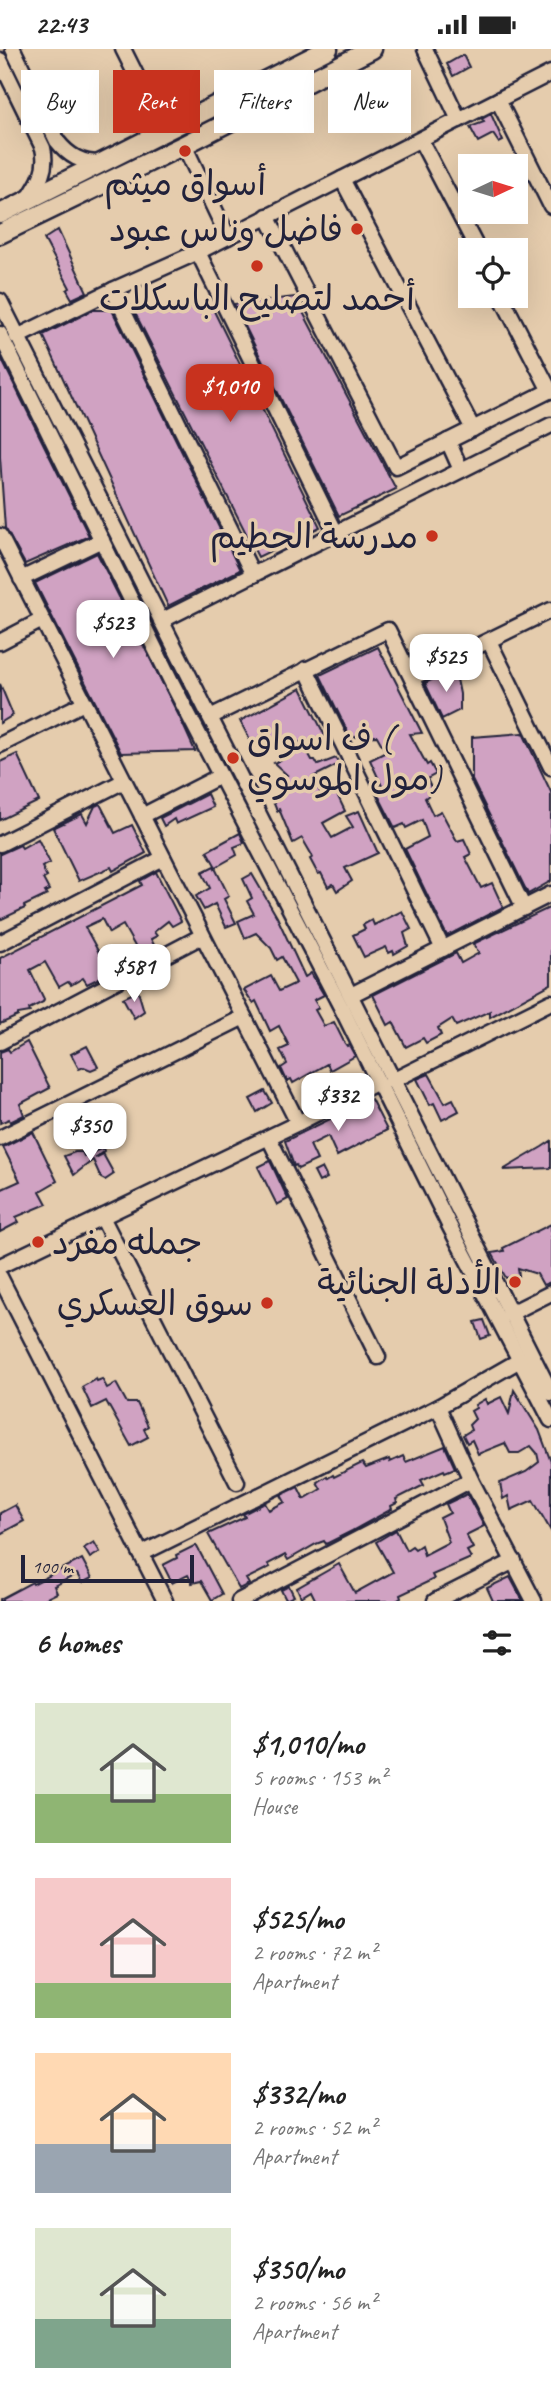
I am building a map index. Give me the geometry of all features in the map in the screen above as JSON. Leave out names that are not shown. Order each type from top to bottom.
[{"type":"main road","points":[[314,78],[372,49]]},
{"type":"main road","points":[[318,76],[313,75],[307,67],[308,61],[321,53]]},
{"type":"main road","points":[[286,70],[321,53]]},
{"type":"main road","points":[[2,229],[214,129]]},
{"type":"main road","points":[[2,229],[27,201],[160,133]]},
{"type":"street","points":[[13,49],[57,141],[75,158],[88,163],[102,163]]},
{"type":"street","points":[[123,49],[134,70]]},
{"type":"street","points":[[425,49],[459,120]]},
{"type":"street","points":[[0,60],[45,157],[45,169],[27,201]]},
{"type":"street","points":[[17,337],[198,252],[551,73]]},
{"type":"street","points":[[498,100],[551,206]]},
{"type":"street","points":[[421,141],[472,238]]},
{"type":"street","points":[[184,145],[228,237]]},
{"type":"street","points":[[342,179],[472,429]]},
{"type":"street","points":[[267,216],[396,467],[551,391],[507,308]]},
{"type":"street","points":[[198,252],[336,533]]},
{"type":"street","points":[[113,290],[253,575]]},
{"type":"street","points":[[0,301],[351,995],[385,1082],[449,1225],[551,1420]]},
{"type":"street","points":[[0,334],[172,683],[251,836],[550,1390]]},
{"type":"street","points":[[161,621],[551,425]]},
{"type":"street","points":[[448,441],[461,470]]},
{"type":"street","points":[[21,579],[102,540]]},
{"type":"street","points":[[1,542],[298,1123]]},
{"type":"street","points":[[412,678],[551,610]]},
{"type":"street","points":[[0,642],[43,620]]},
{"type":"street","points":[[210,716],[388,630],[524,908]]},
{"type":"street","points":[[489,641],[551,767]]},
{"type":"street","points":[[306,669],[443,949]]},
{"type":"street","points":[[0,745],[84,703]]},
{"type":"street","points":[[142,816],[220,776]]},
{"type":"street","points":[[0,844],[124,781]]},
{"type":"street","points":[[238,809],[246,811],[252,807],[253,802]]},
{"type":"street","points":[[251,836],[259,827],[266,828]]},
{"type":"street","points":[[0,943],[163,858]]},
{"type":"street","points":[[351,995],[551,894]]},
{"type":"street","points":[[0,1042],[202,936]]},
{"type":"street","points":[[0,1266],[551,1002]]},
{"type":"street","points":[[0,1138],[244,1017]]},
{"type":"street","points":[[269,1138],[378,1357]]},
{"type":"street","points":[[102,1217],[237,1482]]},
{"type":"street","points":[[0,1277],[165,1601]]},
{"type":"street","points":[[509,1314],[551,1293]]},
{"type":"street","points":[[141,1554],[438,1408],[520,1360]]},
{"type":"street","points":[[438,1408],[471,1480],[534,1601]]},
{"type":"street","points":[[239,1601],[471,1480]]},
{"type":"street","points":[[435,1601],[514,1561]]},
{"type":"building","points":[[463,55],[469,67],[453,76],[447,64]]},
{"type":"building","points":[[491,114],[503,141],[499,143],[493,134],[478,142],[470,127],[484,122],[482,119]]},
{"type":"building","points":[[58,230],[87,292],[72,299],[67,290],[70,288],[44,239]]},
{"type":"building","points":[[295,297],[396,489],[339,516],[234,304]]},
{"type":"building","points":[[211,305],[320,527],[258,557],[134,311]]},
{"type":"building","points":[[93,310],[112,310],[240,570],[168,606],[43,335]]},
{"type":"building","points":[[0,356],[89,536],[25,564],[5,528],[0,457]]},
{"type":"building","points":[[97,553],[195,751],[121,753],[35,583]]},
{"type":"building","points":[[378,647],[422,733],[410,734],[427,765],[430,763],[436,774],[427,779],[433,792],[425,798],[433,815],[441,811],[457,841],[464,839],[471,854],[465,857],[481,888],[492,883],[503,907],[447,936],[405,849],[428,837],[422,820],[406,828],[404,824],[395,828],[375,789],[382,786],[370,760],[386,752],[377,736],[350,737],[320,675]]},
{"type":"building","points":[[455,669],[460,710],[442,719],[425,683]]},
{"type":"building","points":[[0,684],[13,715],[0,723]]},
{"type":"building","points":[[301,688],[327,740],[253,746],[240,721]]},
{"type":"building","points":[[523,733],[551,792],[551,881],[528,894],[472,780],[472,737]]},
{"type":"building","points":[[305,747],[318,765],[336,758],[339,764],[313,777],[321,794],[334,788],[345,811],[323,823],[332,838],[353,827],[346,816],[359,811],[378,853],[345,868],[352,881],[337,891],[333,884],[328,887],[321,873],[318,874],[310,859],[313,857],[302,838],[293,843],[272,799],[281,795],[275,781],[287,775],[274,763]]},
{"type":"building","points":[[17,754],[39,801],[0,820],[0,762]]},
{"type":"building","points":[[207,794],[213,807],[176,824],[174,819],[164,826],[160,818]]},
{"type":"building","points":[[100,804],[115,833],[132,825],[146,853],[113,871],[111,867],[79,881],[53,828],[82,814],[87,823],[95,806]]},
{"type":"building","points":[[240,833],[244,843],[234,847],[237,855],[216,867],[207,851]]},
{"type":"building","points":[[38,839],[50,863],[42,867],[47,877],[43,879],[49,890],[45,892],[47,895],[0,920],[0,854],[20,845],[22,848]]},
{"type":"building","points":[[214,866],[229,896],[224,899],[236,923],[226,927],[215,904],[204,910],[196,896],[210,888],[202,872]]},
{"type":"building","points":[[156,872],[181,921],[172,926],[168,921],[154,932],[157,936],[151,939],[156,949],[141,957],[123,925],[109,933],[102,919],[85,927],[110,973],[87,984],[83,978],[71,985],[68,982],[59,987],[45,962],[30,970],[43,1002],[29,1009],[30,1012],[18,1014],[0,1024],[0,958],[142,885],[140,881]]},
{"type":"building","points":[[252,874],[277,917],[305,977],[311,973],[324,995],[314,1000],[319,1008],[315,1010],[324,1026],[334,1022],[355,1056],[330,1070],[327,1064],[293,1083],[291,1079],[287,1081],[281,1068],[287,1064],[280,1050],[289,1046],[279,1026],[270,1031],[256,1001],[253,1003],[244,990],[271,976],[279,991],[296,983],[282,957],[277,960],[271,948],[256,933],[245,938],[238,921],[254,914],[247,901],[252,898],[243,879]]},
{"type":"building","points":[[551,907],[551,984],[490,1017],[490,1011],[456,1026],[452,1019],[438,1028],[441,1035],[426,1043],[423,1038],[406,1047],[393,1022],[388,1025],[373,995],[456,953],[461,963],[479,953],[473,944]]},
{"type":"building","points":[[402,911],[411,929],[404,933],[408,946],[394,954],[393,951],[389,953],[386,947],[364,957],[353,935],[365,929],[363,925],[372,920],[374,925]]},
{"type":"building","points":[[138,991],[144,1011],[134,1018],[123,998]]},
{"type":"building","points":[[27,1042],[50,1088],[20,1104],[24,1115],[10,1122],[9,1119],[0,1123],[0,1052],[8,1049],[10,1052]]},
{"type":"building","points":[[87,1046],[98,1067],[91,1070],[84,1067],[79,1069],[71,1054]]},
{"type":"building","points":[[429,1074],[445,1103],[453,1099],[459,1111],[442,1120],[434,1103],[430,1105],[417,1079]]},
{"type":"building","points":[[265,1091],[272,1103],[257,1112],[250,1099]]},
{"type":"building","points":[[371,1099],[387,1130],[337,1156],[328,1136],[310,1145],[317,1160],[298,1169],[294,1166],[285,1141]]},
{"type":"building","points":[[33,1132],[57,1181],[40,1191],[47,1204],[16,1217],[19,1222],[0,1232],[0,1190],[20,1181],[3,1147]]},
{"type":"building","points":[[551,1141],[551,1168],[503,1170],[542,1147]]},
{"type":"building","points":[[103,1148],[104,1151],[95,1158],[103,1154],[114,1174],[105,1180],[101,1178],[93,1160],[74,1175],[64,1156],[82,1152],[84,1156]]},
{"type":"building","points":[[270,1161],[288,1199],[277,1205],[258,1167]]},
{"type":"building","points":[[322,1168],[327,1178],[319,1182],[314,1172]]},
{"type":"building","points":[[551,1224],[551,1282],[543,1285],[537,1274],[518,1268],[519,1276],[506,1278],[492,1253],[504,1251],[503,1248]]},
{"type":"building","points":[[484,1320],[490,1336],[481,1339],[475,1322]]},
{"type":"building","points":[[96,1379],[102,1379],[107,1388],[116,1383],[127,1403],[137,1403],[148,1426],[144,1429],[148,1437],[131,1446],[106,1401],[92,1408],[82,1387]]},
{"type":"building","points":[[514,1390],[539,1430],[551,1462],[551,1531],[533,1500],[511,1510],[508,1496],[503,1499],[500,1483],[526,1472],[539,1462],[537,1453],[531,1446],[519,1453],[510,1453],[505,1443],[478,1454],[472,1440],[467,1443],[463,1435],[471,1430],[469,1425],[475,1419],[471,1411],[485,1399],[487,1404],[501,1397],[509,1414]]},
{"type":"building","points":[[445,1446],[455,1468],[421,1480],[424,1485],[396,1499],[397,1503],[391,1506],[392,1509],[352,1531],[326,1544],[324,1541],[316,1544],[288,1560],[285,1555],[268,1564],[270,1567],[246,1579],[249,1584],[239,1589],[208,1534],[245,1517],[243,1514],[265,1503],[269,1510],[285,1502],[281,1495],[298,1487],[304,1499],[321,1489],[317,1482],[362,1463],[366,1468],[403,1456],[406,1462]]},
{"type":"building","points":[[467,1494],[484,1526],[466,1535],[473,1548],[467,1551],[471,1558],[432,1575],[434,1579],[400,1595],[401,1598],[396,1601],[316,1601],[311,1591],[301,1597],[297,1588],[339,1564],[355,1593],[393,1572],[376,1542],[396,1530],[406,1550],[421,1545],[424,1555],[449,1542],[440,1518],[450,1513],[446,1504]]},
{"type":"building","points":[[15,1505],[24,1521],[0,1534],[0,1513]]},
{"type":"building","points":[[94,1542],[100,1552],[90,1558],[84,1548]]},
{"type":"building","points":[[196,1545],[222,1594],[212,1600],[201,1581],[192,1583],[188,1575],[172,1583],[163,1565]]},
{"type":"building","points":[[82,1559],[92,1578],[82,1583],[77,1574],[54,1586],[57,1593],[41,1601],[0,1601],[32,1582],[33,1584]]},
{"type":"building","points":[[510,1577],[523,1601],[493,1601],[487,1588]]},
{"type":"building","points":[[289,1586],[294,1596],[286,1600],[281,1590]]},
{"type":"place","name":"أسواق ميثم","points":[[185,151]]},
{"type":"place","name":"فاضل وناس عبود","points":[[357,229]]},
{"type":"place","name":"أحمد لتصليح الباسكلات","points":[[257,266]]},
{"type":"place","name":"مدرسة الحطيم","points":[[432,536]]},
{"type":"place","name":"ف اسواق ( مول الموسوي)","points":[[233,758]]},
{"type":"place","name":"جمله مفرد","points":[[38,1242]]},
{"type":"place","name":"الأدلة الجنائية","points":[[515,1282]]},
{"type":"place","name":"سوق العسكري","points":[[267,1303]]}]
